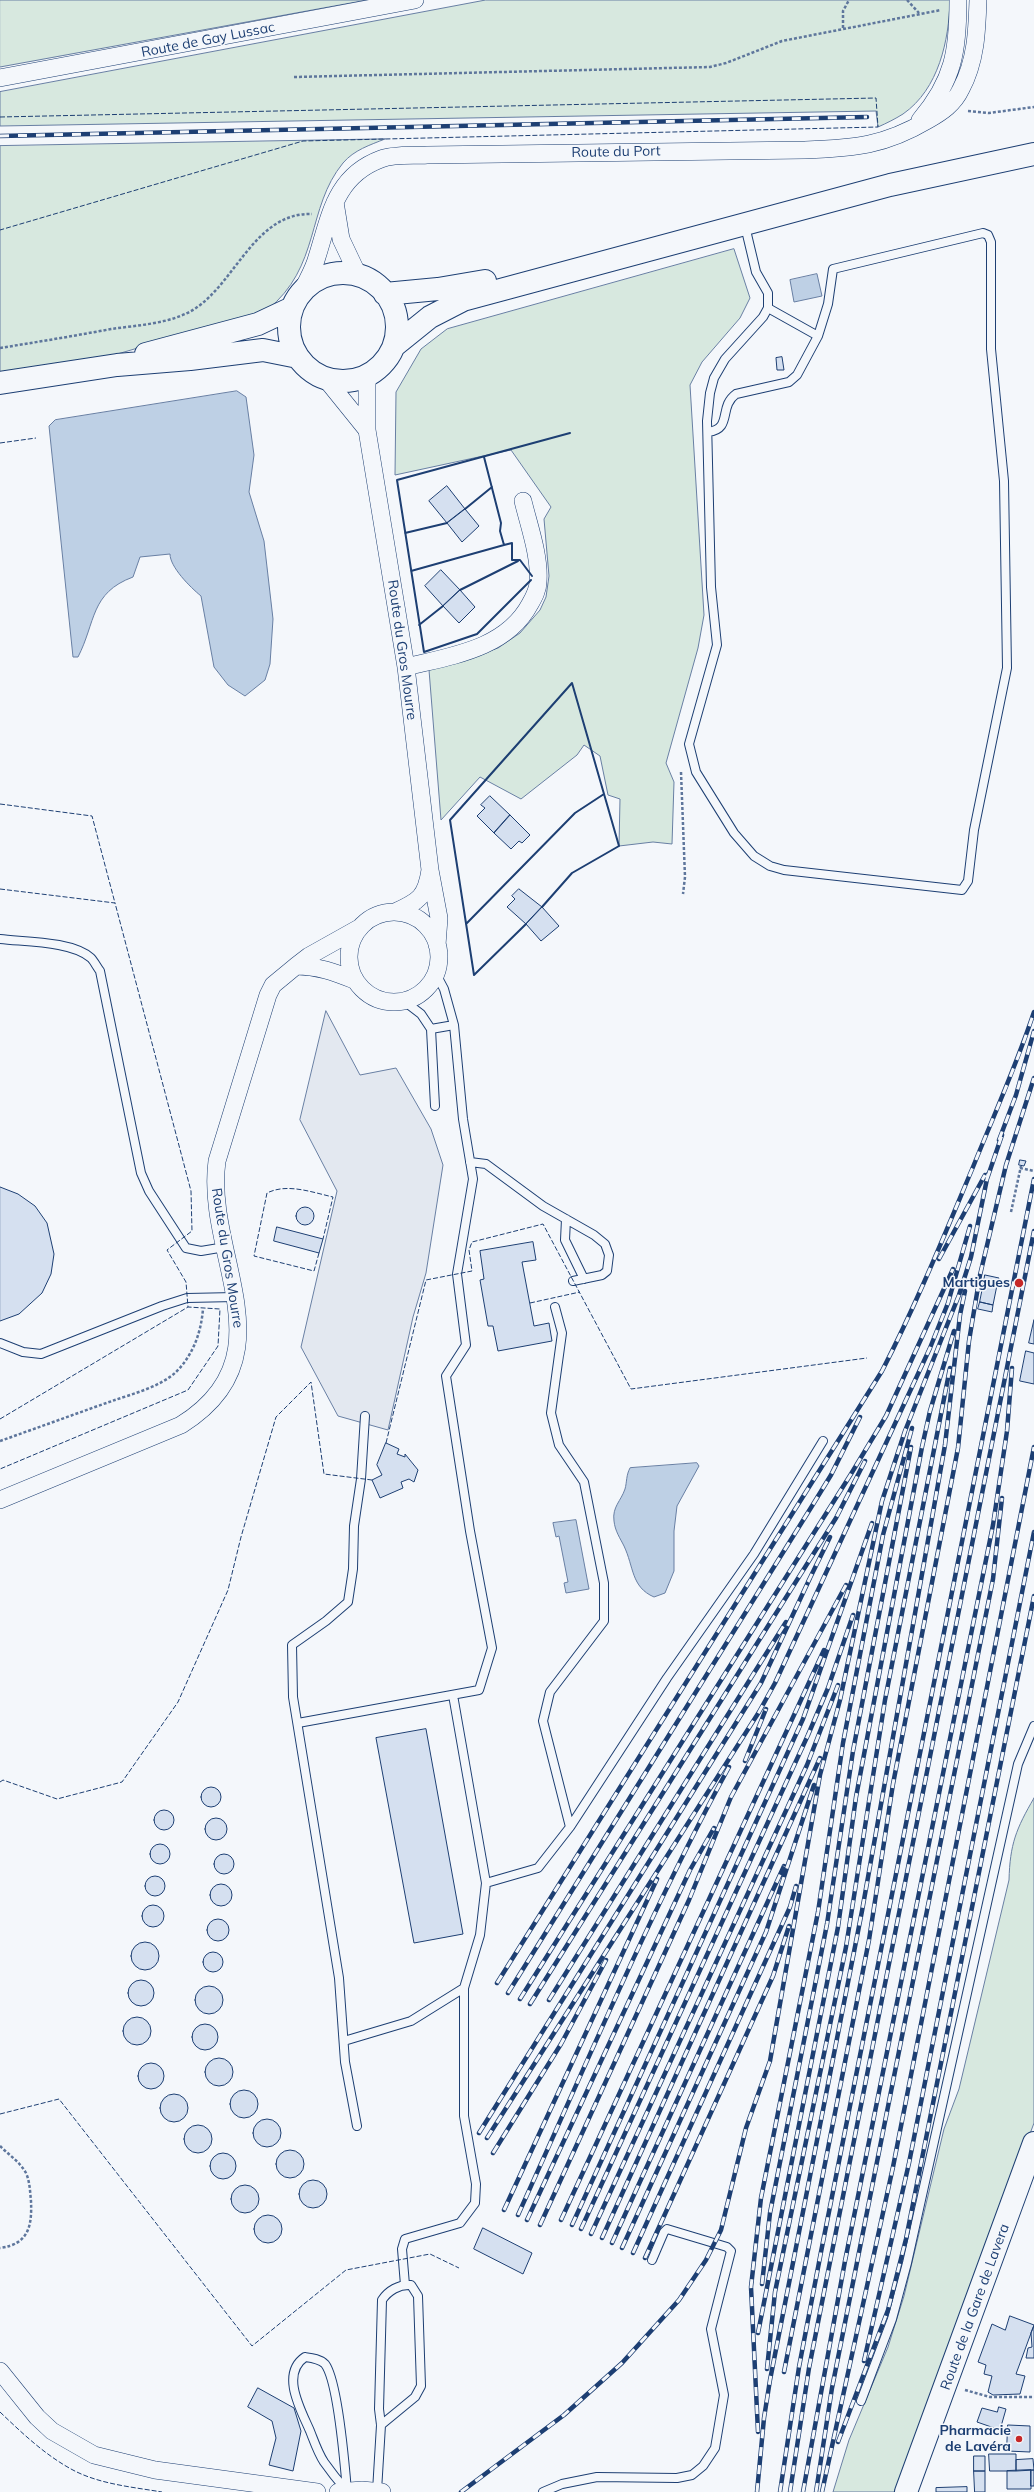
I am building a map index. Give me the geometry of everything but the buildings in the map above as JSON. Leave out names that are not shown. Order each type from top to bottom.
[{"type":"street","name":"Route de Gay Lussac","points":[[0,78],[415,0]]},
{"type":"street","name":"Route du Port","points":[[297,300],[317,259],[332,209],[341,189],[354,174],[382,159],[427,155],[855,148],[884,142],[912,129],[948,108],[961,90],[970,68],[975,47],[978,0]]},
{"type":"street","name":"Route du Port","points":[[912,129],[934,102],[952,68],[957,48],[958,4]]},
{"type":"street","points":[[394,346],[430,317],[462,300],[589,264],[890,185],[1034,154]]},
{"type":"street","points":[[973,167],[1034,166]]},
{"type":"street","points":[[332,209],[341,239],[358,275]]},
{"type":"street","points":[[385,294],[438,290],[589,264]]},
{"type":"street","points":[[117,365],[162,348],[258,324],[297,300],[314,281],[328,275],[343,273],[358,275],[373,282],[385,294],[395,316],[397,328],[394,346],[387,358],[367,375],[353,380],[339,381],[325,378],[310,369],[298,357],[291,341],[289,325],[297,300]]},
{"type":"street","points":[[0,383],[117,365],[190,359],[263,350],[298,357]]},
{"type":"street","name":"Route du Gros Mourre","points":[[359,928],[352,940],[348,953],[349,966],[354,980],[363,991],[376,998],[390,1002],[404,1001],[417,996],[428,987],[436,974],[439,960],[439,918],[430,870],[406,667],[367,430],[367,375]]},
{"type":"street","name":"Route du Gros Mourre","points":[[325,378],[367,430]]},
{"type":"street","points":[[406,667],[462,654],[489,643],[512,628],[527,610],[536,593],[538,572],[523,501]]},
{"type":"street","name":"Route du Gros Mourre","points":[[395,912],[416,902],[423,895],[428,885],[430,870]]},
{"type":"street","name":"Route du Gros Mourre","points":[[0,1500],[181,1424],[196,1415],[222,1386],[236,1353],[239,1335],[235,1297],[214,1180],[222,1140],[268,995],[273,985],[309,956],[359,928],[369,919],[381,913],[395,912],[408,914],[421,921],[431,932],[438,945]]},
{"type":"street","name":"Route du Gros Mourre","points":[[296,966],[314,966],[354,980]]},
{"type":"street","name":"Route de la Gare de Lavera","points":[[906,2492],[916,2470],[1034,2143]]},
{"type":"street","points":[[0,2371],[37,2417],[52,2431],[94,2455],[154,2470],[249,2487],[317,2492]]},
{"type":"street","name":"Route de la Gare de Lavera","points":[[914,2492],[916,2470]]},
{"type":"street","points":[[343,2492],[379,2492]]},
{"type":"lane","points":[[708,432],[718,431],[722,426],[730,399],[736,394],[789,382],[797,375],[818,336],[828,304],[833,268],[983,233],[988,235],[991,242],[990,349],[1004,481],[1007,668],[974,830],[966,886],[956,890],[881,879],[784,870],[770,866],[754,856],[734,833],[696,772],[689,744],[717,645],[711,587],[708,432],[710,393],[714,378],[724,359],[763,317],[768,308],[768,293],[756,272],[744,223]]},
{"type":"lane","points":[[768,308],[818,336]]},
{"type":"lane","points":[[0,939],[65,946],[80,950],[92,958],[100,971],[141,1173],[149,1191],[186,1248],[201,1251],[225,1247]]},
{"type":"lane","points":[[298,1723],[479,1690],[492,1648],[470,1531],[446,1376],[466,1346],[457,1274],[473,1179],[463,1119],[454,1025],[444,989],[436,974]]},
{"type":"lane","points":[[404,1001],[421,1014],[431,1028],[436,1106]]},
{"type":"lane","points":[[431,1028],[454,1025]]},
{"type":"lane","points":[[470,1162],[486,1164],[543,1206],[594,1235],[605,1244],[609,1255],[609,1264],[602,1275],[573,1280]]},
{"type":"lane","points":[[566,1219],[566,1240],[584,1279]]},
{"type":"lane","points":[[0,1343],[23,1352],[41,1354],[162,1306],[187,1298],[235,1297]]},
{"type":"lane","points":[[555,1306],[562,1333],[551,1413],[559,1445],[584,1482],[604,1584],[604,1621],[550,1692],[543,1721],[570,1827]]},
{"type":"lane","points":[[357,2126],[344,2041],[339,1978],[293,1697],[292,1645],[326,1622],[348,1602],[353,1569],[354,1526],[361,1479],[365,1416]]},
{"type":"lane","points":[[486,1883],[538,1868],[570,1827],[667,1678],[754,1554],[823,1441]]},
{"type":"lane","points":[[405,2285],[402,2249],[405,2239],[460,2223],[475,2203],[476,2184],[464,2116],[464,1988],[480,1935],[486,1883],[453,1695]]},
{"type":"lane","points":[[861,2401],[892,2319],[908,2263],[1018,1764],[1034,1726]]},
{"type":"lane","points":[[344,2041],[411,2021],[464,1988]]},
{"type":"lane","points":[[543,2492],[562,2484],[597,2477],[678,2478],[692,2475],[703,2466],[715,2448],[724,2395],[711,2329],[731,2251],[728,2247],[667,2229],[664,2232],[652,2260]]},
{"type":"lane","points":[[379,2492],[381,2425],[379,2409],[382,2300],[386,2294],[405,2285],[411,2285],[418,2296],[421,2386],[415,2397],[381,2425]]},
{"type":"lane","points":[[305,2358],[314,2358],[324,2363],[330,2374],[341,2432],[343,2492],[323,2461],[296,2396],[293,2379],[295,2369],[298,2362],[305,2358]]},
{"type":"path","points":[[843,28],[843,11],[849,0]]},
{"type":"path","points":[[907,0],[919,13]]},
{"type":"path","points":[[294,77],[710,67],[726,63],[782,41],[958,4]]},
{"type":"path","points":[[948,108],[989,113],[1034,107]]},
{"type":"path","points":[[0,348],[164,321],[188,311],[213,295],[260,236],[282,219],[300,214],[332,209]]},
{"type":"path","points":[[683,894],[685,877],[681,768],[689,744]]},
{"type":"path","points":[[1012,1212],[1020,1167],[1034,1171]]},
{"type":"path","points":[[0,1441],[127,1396],[155,1384],[175,1373],[191,1354],[198,1337],[204,1298]]},
{"type":"path","points":[[0,2146],[18,2162],[26,2174],[30,2190],[32,2218],[29,2229],[23,2239],[15,2245],[0,2248]]},
{"type":"path","points":[[947,2385],[990,2397],[1034,2397]]},
{"type":"shaded area","points":[[0,0],[367,0],[0,67]]},
{"type":"shaded area","points":[[486,0],[950,0],[944,47],[940,63],[933,77],[915,104],[903,114],[878,127],[876,111],[0,126],[0,92]]},
{"type":"shaded area","points":[[385,139],[357,151],[347,158],[331,180],[323,199],[305,256],[296,275],[284,293],[267,310],[114,355],[0,372],[0,146]]},
{"type":"shaded area","points":[[734,249],[750,298],[740,318],[702,362],[690,385],[704,615],[698,648],[666,763],[674,782],[672,844],[653,842],[619,846],[620,799],[608,795],[600,756],[584,745],[577,755],[521,799],[480,777],[441,820],[429,670],[498,648],[520,633],[540,610],[546,597],[549,576],[544,519],[551,507],[511,450],[395,475],[396,392],[421,349],[447,329]]},
{"type":"shaded area","points":[[326,1011],[360,1075],[396,1068],[431,1129],[443,1165],[426,1273],[413,1317],[388,1430],[338,1416],[301,1347],[337,1191],[300,1120]]},
{"type":"shaded area","points":[[1034,1798],[1034,2123],[907,2463],[894,2492],[833,2492],[849,2440],[888,2347],[904,2296],[944,2129],[959,2089],[1009,1880],[1011,1856],[1015,1837],[1018,1828]]},
{"type":"water","points":[[817,274],[822,296],[794,302],[790,280]]},
{"type":"water","points":[[237,391],[246,397],[254,455],[249,492],[264,541],[273,619],[270,664],[265,680],[245,696],[228,685],[214,667],[201,596],[177,571],[173,565],[170,554],[140,557],[133,577],[109,591],[101,600],[78,657],[73,657],[49,426],[55,420]]},
{"type":"water","points":[[697,1463],[699,1466],[677,1506],[674,1531],[674,1571],[665,1593],[654,1597],[641,1588],[634,1576],[624,1546],[615,1528],[614,1512],[625,1489],[630,1468]]},
{"type":"water","points":[[576,1520],[589,1589],[566,1593],[564,1583],[568,1582],[559,1536],[556,1537],[553,1523]]},
{"type":"railway","points":[[0,136],[867,117]]},
{"type":"railway","points":[[497,1983],[882,1371],[918,1296],[1005,1090],[1034,1012]]},
{"type":"railway","points":[[999,1140],[1016,1095],[1034,1031]]},
{"type":"railway","points":[[784,2372],[869,1940],[893,1784],[958,1448],[969,1341],[980,1275],[1006,1165],[1034,1078]]},
{"type":"railway","points":[[987,1179],[1002,1135]]},
{"type":"railway","points":[[461,2492],[564,2415],[622,2363],[679,2300],[706,2260],[721,2230],[746,2128],[770,2061],[820,1775],[840,1700],[882,1501],[905,1431],[959,1295],[971,1257],[988,1174]]},
{"type":"railway","points":[[939,1259],[985,1175]]},
{"type":"railway","points":[[780,2492],[799,2367],[821,2252],[1034,1179]]},
{"type":"railway","points":[[487,2138],[759,1712],[775,1683],[930,1348],[948,1303],[970,1226]]},
{"type":"railway","points":[[790,2492],[809,2368],[1034,1231]]},
{"type":"railway","points":[[520,1999],[886,1416],[953,1269]]},
{"type":"railway","points":[[757,2492],[764,2418],[770,2380],[862,1911],[945,1445],[960,1315],[965,1291]]},
{"type":"railway","points":[[758,2333],[838,1927],[856,1797],[922,1447],[930,1411],[954,1331]]},
{"type":"railway","points":[[767,2369],[775,2292],[846,1947],[885,1700],[950,1368]]},
{"type":"railway","points":[[803,2492],[845,2261],[993,1525],[1007,1431],[1012,1368]]},
{"type":"railway","points":[[508,1993],[831,1475],[860,1417]]},
{"type":"railway","points":[[758,2432],[751,2287],[761,2198],[818,1912],[843,1743],[883,1535],[912,1428]]},
{"type":"railway","points":[[762,2284],[770,2213],[827,1924],[853,1751],[911,1447]]},
{"type":"railway","points":[[822,2492],[893,2167],[1034,1447]]},
{"type":"railway","points":[[530,2004],[836,1518],[865,1461]]},
{"type":"railway","points":[[816,2492],[832,2388],[993,1579],[1002,1498]]},
{"type":"railway","points":[[572,2225],[803,1719],[872,1523]]},
{"type":"railway","points":[[864,2361],[909,2163],[1034,1532]]},
{"type":"railway","points":[[808,1582],[830,1537]]},
{"type":"railway","points":[[479,2133],[761,1683],[810,1578]]},
{"type":"railway","points":[[540,2225],[689,1900],[731,1797],[846,1585]]},
{"type":"railway","points":[[838,2442],[888,2310],[906,2239],[1034,1596]]},
{"type":"railway","points":[[581,2229],[808,1735],[828,1688],[853,1615]]},
{"type":"railway","points":[[549,2000],[786,1622]]},
{"type":"railway","points":[[561,2220],[824,1650]]},
{"type":"railway","points":[[591,2234],[807,1765],[838,1685]]},
{"type":"railway","points":[[745,1761],[766,1709]]},
{"type":"railway","points":[[602,2238],[820,1758]]},
{"type":"railway","points":[[518,2215],[645,1933],[729,1767]]},
{"type":"railway","points":[[622,2248],[766,1932],[814,1785]]},
{"type":"railway","points":[[527,2220],[690,1870],[714,1828]]},
{"type":"railway","points":[[612,2243],[784,1866]]},
{"type":"railway","points":[[504,2210],[657,1879]]},
{"type":"railway","points":[[633,2253],[790,1907],[796,1886]]},
{"type":"railway","points":[[645,2258],[773,1976],[789,1926]]},
{"type":"railway","points":[[493,2153],[561,2044],[606,1960]]},
{"type":"fence","points":[[0,117],[876,98],[878,127],[303,141],[0,230]]},
{"type":"fence","points":[[0,443],[36,438]]},
{"type":"fence","points":[[0,804],[92,816],[115,903]]},
{"type":"fence","points":[[0,889],[115,903],[191,1191],[192,1231],[167,1250],[186,1282],[188,1307],[220,1309],[218,1346],[188,1390],[0,1469]]},
{"type":"fence","points":[[319,1253],[314,1271],[254,1256],[267,1193],[275,1190],[299,1189],[333,1197],[323,1239]]},
{"type":"fence","points":[[386,1443],[426,1280],[472,1271],[469,1250],[472,1242],[543,1224],[631,1389],[867,1358]]},
{"type":"fence","points":[[530,1303],[580,1292]]},
{"type":"fence","points":[[0,1419],[188,1307]]},
{"type":"fence","points":[[0,1782],[3,1780],[57,1799],[122,1782],[178,1702],[228,1590],[241,1537],[276,1417],[311,1382],[324,1474],[372,1480]]},
{"type":"fence","points":[[0,2114],[59,2099],[252,2346],[346,2270],[430,2254],[459,2268]]},
{"type":"fence","points":[[0,2412],[42,2450],[81,2474],[104,2482],[162,2492]]},
{"type":"wall","points":[[531,580],[477,634],[424,652],[397,480],[570,433]]},
{"type":"wall","points":[[484,457],[501,523],[500,531],[504,545],[512,543],[512,560],[520,560],[532,576]]},
{"type":"wall","points":[[465,509],[492,487]]},
{"type":"wall","points":[[405,533],[447,523]]},
{"type":"wall","points":[[411,571],[504,545]]},
{"type":"wall","points":[[460,590],[518,561]]},
{"type":"wall","points":[[419,625],[443,606]]},
{"type":"wall","points":[[526,924],[474,975],[450,820],[572,683],[619,846],[572,873],[542,907]]},
{"type":"wall","points":[[466,924],[575,813],[604,794]]},
{"type":"place","name":"Martigues","points":[[1019,1283]]},
{"type":"place","name":"Pharmacie de Lavéra","points":[[1019,2439]]}]
